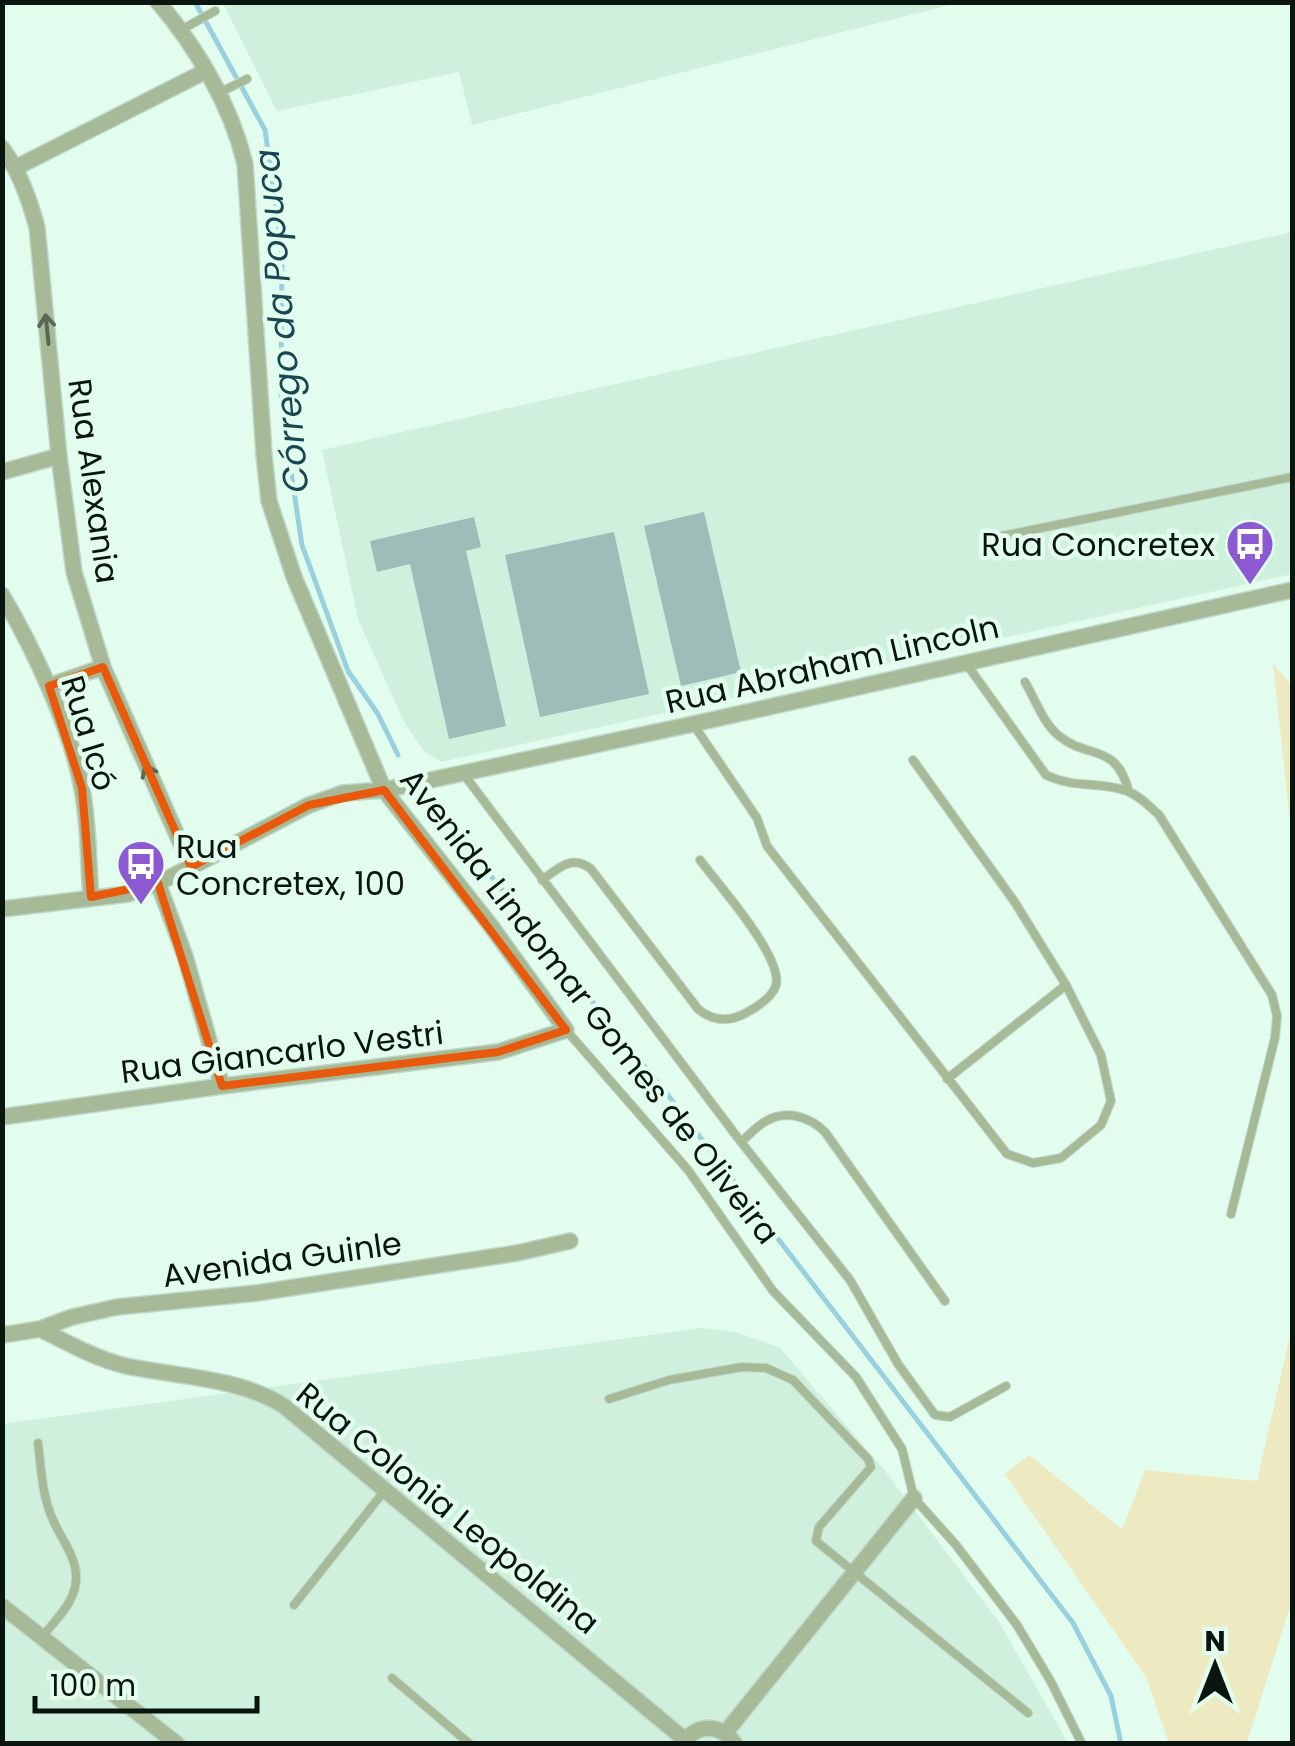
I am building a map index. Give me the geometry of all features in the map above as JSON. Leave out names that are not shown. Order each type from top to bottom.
[{"type":"street","name":"Avenida Lindomar Gomes de Oliveira","points":[[158,2],[206,71],[225,90],[245,164],[264,455],[270,501],[300,592],[384,790],[480,911],[566,1030]]},
{"type":"street","points":[[15,168],[206,71]]},
{"type":"street","name":"Rua Alexania","points":[[2,148],[28,197],[37,227],[74,572],[103,667],[191,867]]},
{"type":"street","points":[[2,472],[59,456]]},
{"type":"street","name":"Rua Abraham Lincoln","points":[[384,790],[1292,590]]},
{"type":"street","name":"Rua Icó","points":[[2,595],[49,686],[82,788],[90,897]]},
{"type":"street","points":[[49,686],[103,667]]},
{"type":"street","points":[[2,909],[128,894],[191,867],[310,805],[343,793],[384,790]]},
{"type":"street","points":[[158,883],[185,956],[222,1086]]},
{"type":"street","name":"Rua Giancarlo Vestri","points":[[2,1118],[498,1052],[566,1030]]},
{"type":"street","name":"Avenida Guinle","points":[[2,1335],[40,1329],[117,1307],[257,1293],[570,1242]]},
{"type":"street","name":"Rua Colonia Leopoldina","points":[[40,1329],[104,1360],[260,1392],[284,1406],[683,1741]]},
{"type":"street","points":[[683,1741],[691,1732],[708,1727],[730,1738],[914,1498]]},
{"type":"street","points":[[2,1606],[176,1744]]},
{"type":"lane","points":[[181,30],[216,11]]},
{"type":"lane","points":[[225,90],[247,79]]},
{"type":"lane","points":[[992,538],[1292,477]]},
{"type":"lane","points":[[965,662],[1046,775],[1062,783],[1108,786],[1129,792],[1159,816],[1272,996],[1277,1016],[1275,1038],[1231,1214]]},
{"type":"lane","points":[[1025,682],[1055,732],[1066,741],[1109,758],[1125,776],[1129,792]]},
{"type":"lane","points":[[693,724],[757,818],[766,846],[1008,1154],[1033,1163],[1061,1158],[1101,1126],[1111,1101],[1101,1056],[1066,985],[1014,901],[912,760]]},
{"type":"lane","points":[[462,772],[850,1280],[898,1364],[936,1414],[950,1417],[1006,1386]]},
{"type":"lane","points":[[542,880],[565,864],[583,862],[698,1010],[708,1017],[734,1018],[770,997],[776,988],[776,976],[766,948],[700,860]]},
{"type":"lane","points":[[946,1079],[1066,985]]},
{"type":"lane","name":"Avenida Lindomar Gomes de Oliveira","points":[[566,1030],[688,1170],[773,1290],[856,1378],[902,1449],[914,1498],[1018,1625],[1082,1744]]},
{"type":"lane","points":[[741,1142],[776,1116],[803,1117],[816,1123],[945,1301]]},
{"type":"lane","points":[[609,1399],[669,1380],[742,1367],[766,1368],[793,1380],[871,1468],[819,1527],[816,1541],[1028,1713]]},
{"type":"lane","points":[[38,1443],[52,1519],[76,1566],[74,1593],[42,1637]]},
{"type":"lane","points":[[294,1605],[384,1490]]},
{"type":"lane","points":[[392,1678],[470,1744]]},
{"type":"highlighted area","points":[[103,667],[191,867],[309,805],[384,790],[566,1030],[498,1052],[222,1086],[158,883],[91,897],[82,788],[49,686]]},
{"type":"shaded area","points":[[223,3],[958,3],[472,125],[459,72],[277,111]]},
{"type":"shaded area","points":[[1292,232],[1292,574],[441,762],[424,751],[404,722],[358,619],[322,450]]},
{"type":"shaded area","points":[[1273,664],[1292,686],[1292,839],[1291,830]]},
{"type":"shaded area","points":[[1292,1327],[1292,1600],[1247,1743],[1169,1743],[1146,1677],[1005,1474],[1029,1455],[1122,1529],[1145,1470],[1257,1481]]},
{"type":"shaded area","points":[[702,1328],[735,1332],[780,1348],[885,1471],[999,1622],[1068,1743],[3,1743],[2,1424]]},
{"type":"building","points":[[704,512],[741,672],[681,686],[644,526]]},
{"type":"building","points":[[474,517],[481,547],[466,551],[506,726],[449,739],[410,564],[377,572],[370,541]]},
{"type":"building","points":[[614,532],[649,694],[540,717],[505,555]]},
{"type":"waterway","name":"Córrego da Popuca","points":[[195,2],[265,130],[282,248],[281,405],[302,545],[348,671],[378,714],[398,755]]},
{"type":"waterway","points":[[432,803],[667,1094],[1073,1623],[1111,1696],[1121,1744]]},
{"type":"place","name":"Rua Concretex","points":[[1250,586]]},
{"type":"place","name":"Rua Concretex, 100","points":[[141,906]]}]
